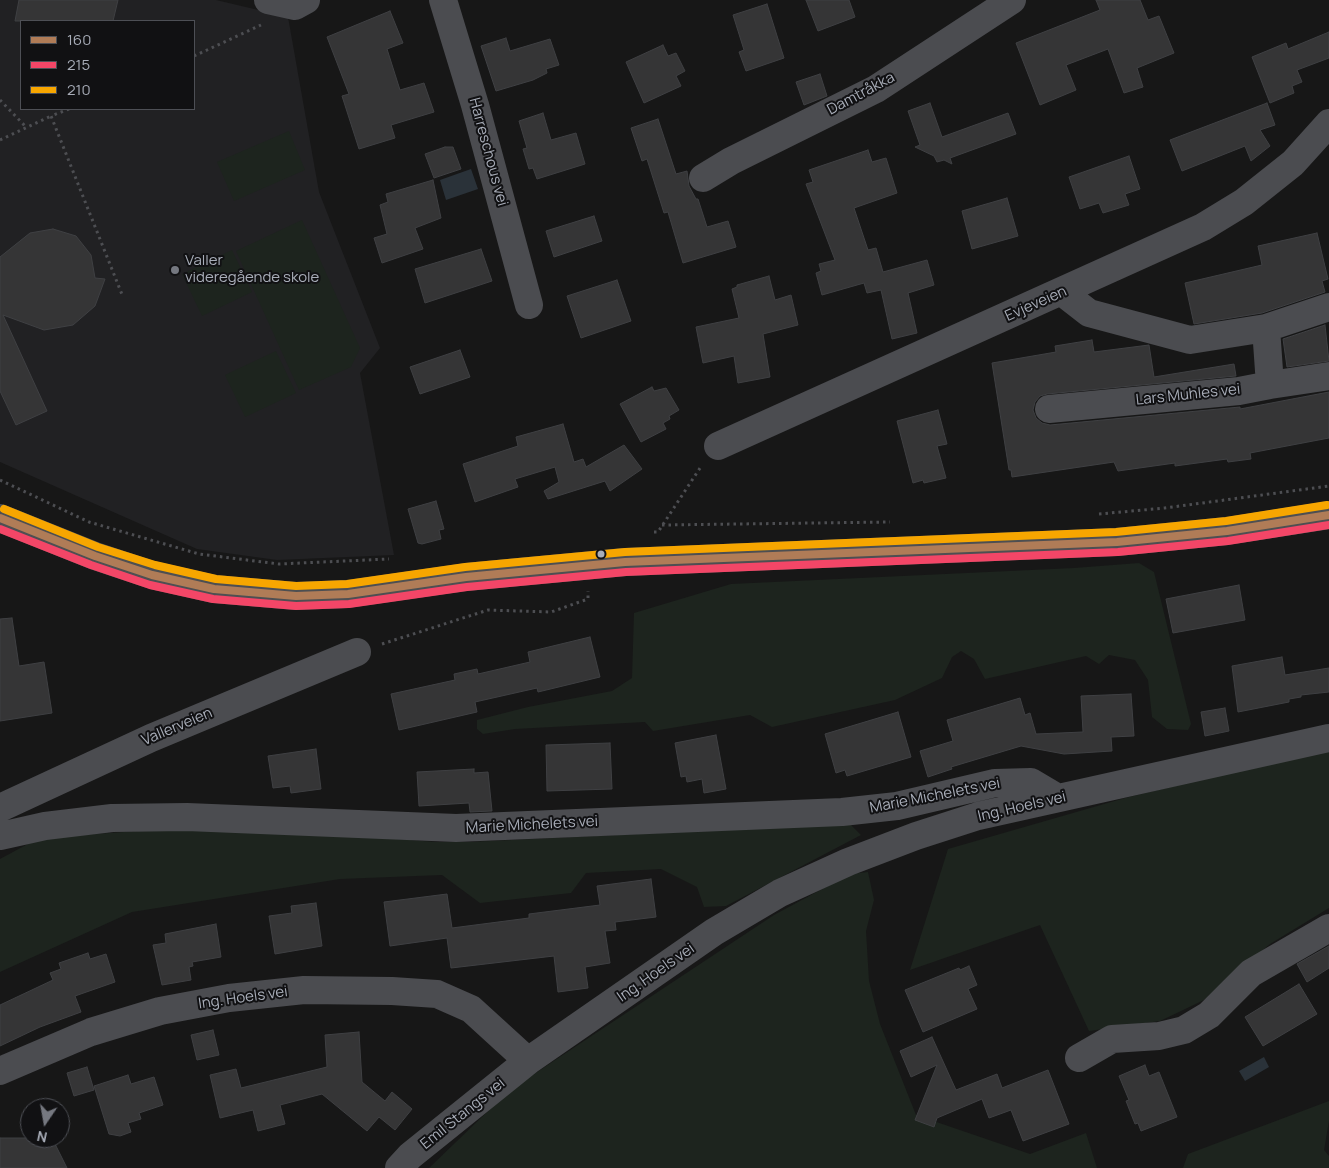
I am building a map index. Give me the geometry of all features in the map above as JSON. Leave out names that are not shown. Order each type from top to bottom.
[{"type":"main road","points":[[0,518],[86,553],[152,575],[214,589],[296,596],[348,594],[466,578],[625,562],[1117,542],[1226,531],[1329,515]]},
{"type":"street","points":[[268,0],[301,3]]},
{"type":"street","name":"Harreschous vei","points":[[443,0],[475,105],[529,306]]},
{"type":"street","name":"Damtråkka","points":[[703,178],[732,160],[876,89],[1012,0]]},
{"type":"street","name":"Evjeveien","points":[[718,446],[1204,227],[1244,202],[1293,163],[1329,123]]},
{"type":"street","points":[[1062,292],[1089,313],[1190,340],[1266,328],[1329,307]]},
{"type":"street","points":[[1266,328],[1270,385]]},
{"type":"street","name":"Lars Muhles vei","points":[[1049,409],[1240,391],[1329,376]]},
{"type":"street","name":"Vallerveien","points":[[0,808],[151,738],[357,652]]},
{"type":"street","name":"Ing. Hoels vei","points":[[0,1071],[91,1032],[160,1011],[229,998],[304,990],[438,994],[471,1009],[528,1061],[714,932],[780,893],[848,862],[916,836],[978,816],[1329,738]]},
{"type":"street","name":"Marie Michelets vei","points":[[0,836],[45,826],[112,818],[187,816],[456,828],[842,812],[897,806],[994,783],[1031,782],[1058,798]]},
{"type":"street","points":[[1079,1058],[1112,1039],[1160,1036],[1184,1030],[1209,1015],[1251,973],[1329,928]]},
{"type":"street","name":"Emil Stangs vei","points":[[399,1168],[410,1156],[528,1061]]},
{"type":"path","points":[[195,56],[241,36],[301,3]]},
{"type":"path","points":[[0,100],[27,128]]},
{"type":"path","points":[[0,140],[67,110]]},
{"type":"path","points":[[52,116],[123,297]]},
{"type":"path","points":[[648,532],[658,532],[700,466],[718,446]]},
{"type":"path","points":[[0,480],[89,522],[199,554],[279,564],[394,559]]},
{"type":"path","points":[[1094,514],[1165,508],[1329,486]]},
{"type":"path","points":[[662,526],[892,522]]},
{"type":"path","points":[[357,652],[488,610],[551,612],[588,599],[588,591]]},
{"type":"shaded area","name":"Valler videregående skole","points":[[0,0],[216,0],[288,17],[319,192],[380,348],[360,373],[394,555],[277,560],[197,549],[0,462]]},
{"type":"shaded area","points":[[289,131],[305,170],[234,201],[217,162]]},
{"type":"shaded area","points":[[471,169],[478,189],[446,200],[440,180]]},
{"type":"shaded area","points":[[302,220],[360,348],[351,367],[299,390],[236,251]]},
{"type":"shaded area","points":[[232,250],[252,292],[202,316],[182,274]]},
{"type":"shaded area","points":[[276,351],[296,393],[245,417],[225,375]]},
{"type":"shaded area","points":[[1139,563],[1154,572],[1191,724],[1188,730],[1167,729],[1152,717],[1148,680],[1135,660],[1109,655],[1099,664],[1086,656],[985,679],[974,659],[961,651],[952,657],[942,678],[895,700],[772,727],[750,715],[653,731],[645,722],[515,729],[483,734],[477,729],[477,720],[528,707],[612,691],[632,678],[634,613],[731,584],[1074,568]]},
{"type":"shaded area","points":[[1327,749],[1329,751],[1329,908],[1270,944],[1204,1000],[1160,1021],[1089,1031],[1040,925],[910,970],[948,849],[1125,798]]},
{"type":"shaded area","points":[[850,824],[861,835],[726,906],[704,907],[697,887],[661,869],[586,873],[571,893],[480,903],[442,875],[340,879],[132,912],[0,972],[0,859],[39,838],[166,829],[331,834],[436,842],[469,842]]},
{"type":"shaded area","points":[[868,872],[874,900],[866,931],[869,981],[880,1024],[916,1115],[1030,1154],[1086,1133],[1097,1168],[429,1168],[510,1090],[774,915],[850,874]]},
{"type":"shaded area","points":[[1264,1057],[1269,1067],[1245,1081],[1239,1071]]},
{"type":"shaded area","points":[[1329,1101],[1329,1121],[1324,1150],[1329,1156],[1329,1168],[1183,1168],[1188,1154]]},
{"type":"building","points":[[19,0],[118,0],[113,20],[15,21]]},
{"type":"building","points":[[806,0],[849,0],[855,17],[818,31]]},
{"type":"building","points":[[1096,0],[1140,0],[1148,20],[1159,16],[1174,53],[1137,68],[1143,87],[1124,93],[1108,49],[1066,65],[1076,90],[1040,105],[1016,43],[1100,10]]},
{"type":"building","points":[[767,4],[784,58],[746,71],[739,52],[744,50],[733,15]]},
{"type":"building","points":[[390,11],[403,43],[387,49],[400,90],[424,83],[434,112],[391,125],[395,138],[359,149],[342,96],[349,94],[327,37]]},
{"type":"building","points":[[1329,32],[1329,58],[1297,70],[1302,82],[1292,86],[1294,93],[1270,103],[1252,57],[1286,43],[1288,49]]},
{"type":"building","points":[[506,38],[510,51],[550,39],[559,65],[546,69],[547,73],[533,80],[496,91],[481,46]]},
{"type":"building","points":[[663,45],[668,56],[676,53],[685,71],[676,76],[681,86],[644,103],[626,62]]},
{"type":"building","points":[[820,74],[827,96],[804,105],[796,82]]},
{"type":"building","points":[[930,103],[942,137],[1008,113],[1016,134],[950,158],[952,164],[944,160],[937,162],[934,156],[915,147],[920,145],[908,111]]},
{"type":"building","points":[[1267,103],[1275,125],[1260,130],[1270,146],[1251,161],[1245,146],[1182,171],[1170,140]]},
{"type":"building","points":[[543,113],[551,140],[576,133],[585,164],[537,179],[533,168],[529,169],[523,149],[527,148],[519,121]]},
{"type":"building","points":[[658,119],[676,174],[687,171],[689,186],[696,199],[698,199],[707,227],[728,221],[736,247],[683,263],[668,212],[664,213],[647,159],[642,161],[631,128]]},
{"type":"building","points":[[445,147],[453,147],[461,169],[434,178],[425,154]]},
{"type":"building","points":[[868,150],[872,162],[886,158],[897,193],[854,208],[868,250],[876,248],[883,272],[927,260],[934,285],[908,293],[917,333],[892,339],[881,290],[867,293],[864,283],[822,295],[816,273],[821,271],[819,264],[835,260],[806,184],[813,182],[809,170]]},
{"type":"building","points":[[1129,156],[1140,189],[1125,194],[1129,205],[1103,213],[1099,203],[1080,209],[1069,177]]},
{"type":"building","points":[[433,180],[441,218],[415,228],[423,249],[382,263],[374,238],[387,234],[380,205],[388,202],[386,194]]},
{"type":"building","points":[[1007,198],[1018,236],[972,249],[962,211]]},
{"type":"building","points":[[594,216],[602,241],[554,257],[546,231]]},
{"type":"building","points":[[53,229],[76,236],[91,255],[95,278],[105,279],[95,306],[73,325],[44,330],[3,315],[47,411],[16,425],[0,391],[0,257],[30,233]]},
{"type":"building","points":[[1317,233],[1328,279],[1322,281],[1325,292],[1262,313],[1194,324],[1185,283],[1262,265],[1258,246]]},
{"type":"building","points":[[481,249],[492,281],[425,303],[415,269]]},
{"type":"building","points":[[769,276],[775,300],[791,295],[798,325],[763,334],[770,377],[738,383],[734,356],[703,363],[696,327],[739,318],[732,289],[737,287],[737,285]]},
{"type":"building","points":[[617,280],[631,321],[581,338],[567,296]]},
{"type":"building","points":[[1325,325],[1329,361],[1287,367],[1283,339]]},
{"type":"building","points":[[1092,340],[1094,352],[1149,345],[1154,377],[1234,364],[1236,376],[1047,394],[1040,396],[1035,402],[1033,410],[1036,418],[1042,423],[1050,425],[1240,407],[1240,409],[1329,392],[1329,438],[1250,453],[1251,459],[1228,462],[1227,459],[1175,466],[1175,463],[1118,471],[1114,462],[1012,477],[1011,470],[1009,470],[992,363],[1056,352],[1055,346]]},
{"type":"building","points":[[460,350],[470,377],[420,394],[410,367]]},
{"type":"building","points":[[652,387],[654,391],[666,388],[679,410],[669,416],[670,419],[663,423],[666,429],[641,442],[620,404]]},
{"type":"building","points":[[938,410],[947,444],[937,446],[946,478],[924,483],[923,480],[913,483],[897,421]]},
{"type":"building","points":[[563,424],[574,462],[583,459],[586,467],[624,445],[642,469],[610,491],[605,481],[548,499],[544,491],[559,482],[555,467],[515,479],[518,487],[475,502],[463,464],[518,446],[516,437]]},
{"type":"building","points":[[436,501],[444,529],[439,530],[441,539],[422,544],[418,543],[408,509]]},
{"type":"building","points":[[1239,585],[1245,620],[1173,633],[1166,599]]},
{"type":"building","points":[[12,618],[19,666],[44,662],[52,713],[0,721],[0,619]]},
{"type":"building","points":[[590,637],[600,677],[538,692],[537,688],[475,702],[477,712],[399,730],[391,694],[455,680],[454,674],[477,669],[478,674],[530,662],[528,652]]},
{"type":"building","points":[[1282,657],[1285,675],[1329,668],[1329,692],[1301,695],[1301,697],[1289,699],[1289,702],[1238,712],[1232,666]]},
{"type":"building","points":[[1131,694],[1134,736],[1111,737],[1112,751],[1064,754],[1021,746],[951,767],[952,769],[928,777],[920,751],[953,741],[947,720],[1020,698],[1025,715],[1030,713],[1036,734],[1083,732],[1081,696]]},
{"type":"building","points":[[1225,708],[1229,731],[1205,736],[1201,712]]},
{"type":"building","points":[[898,712],[911,757],[847,776],[845,770],[836,773],[825,734]]},
{"type":"building","points":[[716,735],[726,789],[704,793],[702,779],[687,782],[686,776],[681,777],[675,743]]},
{"type":"building","points":[[610,743],[612,789],[547,791],[546,745]]},
{"type":"building","points":[[316,749],[321,789],[291,793],[290,786],[273,788],[268,756]]},
{"type":"building","points":[[474,769],[474,773],[488,772],[492,811],[470,812],[469,803],[419,806],[417,772]]},
{"type":"building","points":[[651,879],[656,917],[615,922],[616,930],[605,931],[610,963],[585,967],[588,988],[558,992],[554,956],[451,968],[447,938],[390,946],[384,902],[447,894],[452,928],[529,918],[529,914],[600,905],[597,886]]},
{"type":"building","points":[[316,903],[322,946],[275,954],[269,916],[292,913],[291,906]]},
{"type":"building","points":[[216,924],[221,957],[192,962],[193,966],[189,967],[191,980],[162,985],[153,945],[166,943],[165,934]]},
{"type":"building","points":[[1329,946],[1329,968],[1307,982],[1297,964]]},
{"type":"building","points":[[88,953],[90,959],[106,954],[115,982],[75,996],[81,1012],[40,1027],[0,1046],[0,1005],[53,980],[50,973],[61,969],[59,963]]},
{"type":"building","points":[[969,966],[977,985],[968,989],[977,1009],[923,1032],[905,990],[959,968],[960,970]]},
{"type":"building","points":[[1299,984],[1317,1014],[1263,1046],[1245,1017]]},
{"type":"building","points":[[213,1030],[219,1055],[197,1060],[191,1035]]},
{"type":"building","points":[[359,1032],[362,1082],[385,1101],[392,1092],[412,1109],[395,1130],[379,1117],[367,1131],[322,1094],[280,1105],[285,1124],[258,1131],[253,1110],[220,1118],[210,1075],[236,1069],[241,1088],[327,1067],[325,1035]]},
{"type":"building","points":[[932,1037],[956,1090],[997,1074],[1002,1088],[1048,1070],[1069,1124],[1023,1141],[1011,1110],[989,1118],[982,1099],[937,1118],[934,1127],[915,1120],[937,1065],[911,1077],[900,1051]]},
{"type":"building","points":[[1145,1065],[1149,1076],[1159,1072],[1177,1117],[1141,1131],[1138,1123],[1135,1124],[1126,1101],[1129,1100],[1119,1076]]},
{"type":"building","points":[[87,1067],[94,1090],[74,1096],[67,1073]]},
{"type":"building","points":[[128,1075],[131,1084],[154,1077],[163,1105],[139,1113],[141,1119],[128,1123],[131,1132],[120,1136],[109,1134],[94,1086]]},
{"type":"building","points":[[0,1138],[20,1138],[20,1148],[57,1148],[67,1168],[0,1168]]},
{"type":"transit line","name":"210","points":[[4,509],[98,547],[155,565],[216,579],[296,586],[347,584],[465,567],[625,552],[1116,532],[1226,521],[1327,505]]},
{"type":"transit line","name":"160","points":[[0,518],[95,556],[152,575],[214,589],[296,596],[348,594],[466,577],[625,562],[1117,542],[1227,531],[1329,515]]},
{"type":"transit line","name":"215","points":[[0,529],[91,565],[150,585],[213,599],[296,606],[349,604],[467,587],[626,572],[1118,552],[1228,541],[1329,525]]},
{"type":"place","name":"Valler videregående skole","points":[[175,270]]}]
